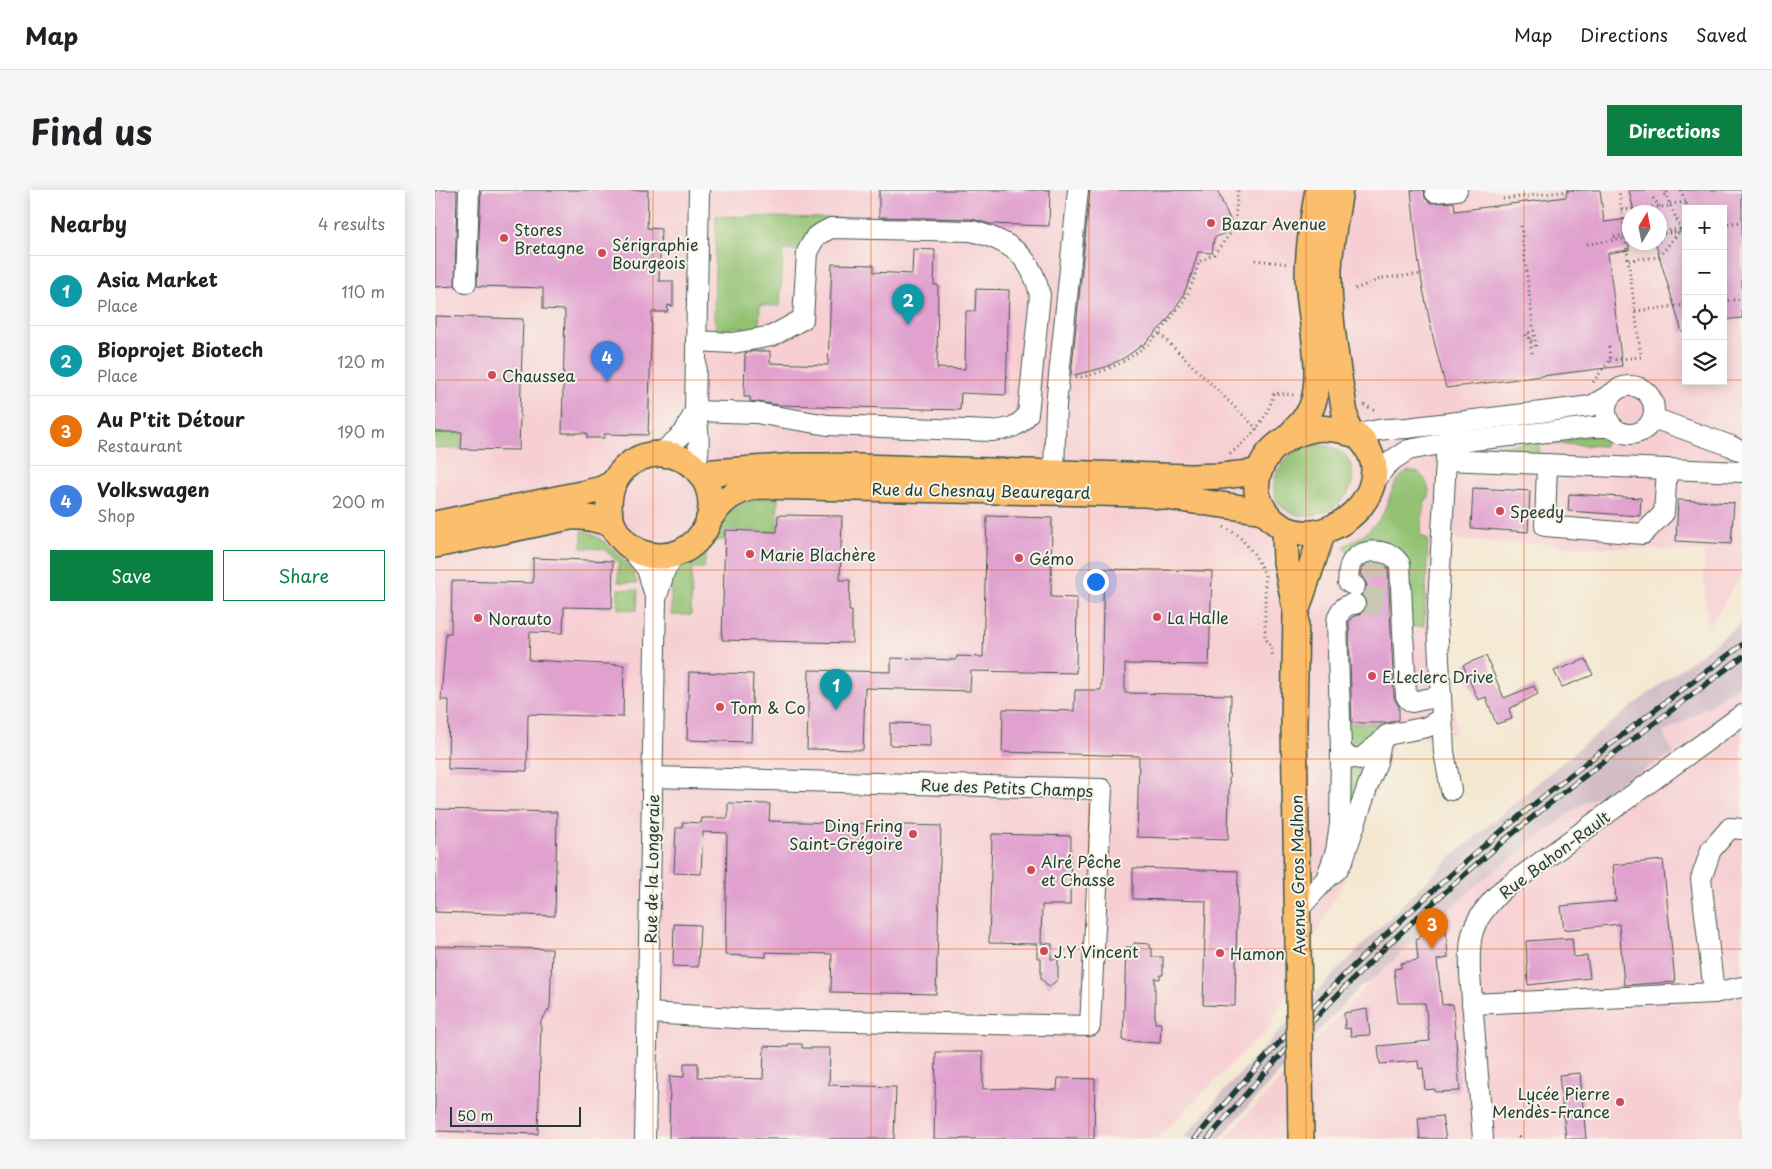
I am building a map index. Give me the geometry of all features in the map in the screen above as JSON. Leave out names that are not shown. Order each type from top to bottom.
[{"type":"main road","points":[[1289,436],[1306,430],[1320,428],[1336,429],[1352,434],[1366,445],[1371,456],[1374,467],[1371,487],[1366,499],[1358,509],[1346,518],[1323,531],[1303,533],[1285,530],[1277,525],[1264,511],[1257,489],[1258,472],[1266,458],[1308,414],[1317,385],[1308,274],[1318,190]]},
{"type":"main road","points":[[1339,190],[1331,252],[1330,298],[1342,400],[1352,434]]},
{"type":"main road","points":[[661,454],[679,457],[698,470],[706,483],[711,507],[705,531],[697,541],[687,549],[675,554],[659,557],[643,554],[629,547],[619,537],[612,525],[608,504],[613,483],[621,471],[632,461],[646,455],[661,454]]},
{"type":"main road","name":"Rue du Chesnay Beauregard","points":[[698,470],[796,466],[1190,477],[1258,472]]},
{"type":"main road","points":[[435,543],[581,494],[602,489],[613,483]]},
{"type":"main road","name":"Rue du Chesnay Beauregard","points":[[709,519],[720,504],[732,495],[757,486],[1145,494],[1264,511]]},
{"type":"main road","points":[[435,543],[570,517],[583,516],[594,518],[612,525]]},
{"type":"main road","name":"Avenue Gros Malhon","points":[[1285,530],[1286,562],[1296,612],[1294,725],[1301,1139]]},
{"type":"main road","name":"Avenue Gros Malhon","points":[[1296,612],[1323,531]]},
{"type":"street","points":[[466,284],[469,190]]},
{"type":"street","points":[[698,470],[698,426],[695,411],[699,190]]},
{"type":"street","points":[[1054,474],[1058,380],[1078,190]]},
{"type":"street","points":[[1435,192],[1457,190]]},
{"type":"street","points":[[695,411],[756,413],[828,424],[992,431],[1018,426],[1028,414],[1040,295],[1037,280],[1027,260],[1009,245],[993,237],[972,232],[831,228],[816,236],[807,252],[803,320],[772,336],[733,343],[696,341]]},
{"type":"street","points":[[1352,434],[1591,406],[1618,389],[1630,386],[1643,390],[1653,400],[1655,412],[1653,418],[1650,424],[1640,432],[1593,427],[1446,452]]},
{"type":"street","points":[[1613,393],[1607,406],[1607,414],[1620,430],[1628,467]]},
{"type":"street","points":[[661,454],[684,433],[695,411]]},
{"type":"street","points":[[1371,487],[1385,467],[1408,450],[1446,452],[1547,464],[1732,472],[1729,463],[1736,449],[1653,418]]},
{"type":"street","points":[[1446,452],[1437,623],[1444,752],[1451,790]]},
{"type":"street","points":[[1547,464],[1545,526],[1643,534],[1664,513],[1667,469]]},
{"type":"street","name":"Rue de la Longeraie","points":[[629,547],[647,569],[656,599]]},
{"type":"street","name":"Rue de la Longeraie","points":[[645,1139],[656,599],[665,570],[675,554]]},
{"type":"street","points":[[1326,879],[1335,851],[1340,824],[1341,750],[1337,620],[1339,612],[1349,604],[1366,567],[1400,564],[1396,583],[1397,607],[1406,696],[1412,702],[1441,696]]},
{"type":"street","name":"Rue Bahon-Rault","points":[[1483,1139],[1469,966],[1471,934],[1477,920],[1501,891],[1733,728],[1742,716]]},
{"type":"street","points":[[1341,750],[1348,757],[1360,759],[1387,735],[1427,727],[1442,718]]},
{"type":"street","points":[[1298,910],[1326,879],[1337,870],[1343,860],[1377,762],[1381,742]]},
{"type":"street","name":"Rue des Petits Champs","points":[[648,1013],[770,1020],[1090,1026],[1102,789],[653,777]]},
{"type":"street","points":[[1713,992],[1701,879],[1711,850],[1738,826]]},
{"type":"street","points":[[1472,1004],[1713,992],[1742,987]]},
{"type":"path","points":[[1058,380],[1090,376],[1123,362],[1140,352],[1160,334],[1190,288],[1199,262],[1214,254],[1234,228],[1238,190]]},
{"type":"path","points":[[1503,199],[1578,190]]},
{"type":"path","points":[[1619,190],[1622,210]]},
{"type":"path","points":[[1662,190],[1682,226]]},
{"type":"path","points":[[1667,190],[1667,198]]},
{"type":"path","points":[[1680,190],[1686,205]]},
{"type":"path","points":[[1656,205],[1653,198],[1658,205]]},
{"type":"path","points":[[1666,205],[1686,202]]},
{"type":"path","points":[[1667,207],[1671,206]]},
{"type":"path","points":[[1727,224],[1742,222]]},
{"type":"path","points":[[1521,226],[1536,350]]},
{"type":"path","points":[[1667,232],[1682,230]]},
{"type":"path","points":[[1629,260],[1659,257],[1682,232]]},
{"type":"path","points":[[1614,237],[1622,236]]},
{"type":"path","points":[[1587,244],[1622,237]]},
{"type":"path","points":[[1610,360],[1641,356],[1629,250]]},
{"type":"path","points":[[1255,260],[1291,264]]},
{"type":"path","points":[[1355,289],[1383,278],[1423,274]]},
{"type":"path","points":[[1727,301],[1742,299]]},
{"type":"path","points":[[1635,311],[1682,305]]},
{"type":"path","points":[[1532,353],[1531,344],[1529,336],[1529,333],[1526,333],[1529,341],[1535,340]]},
{"type":"path","points":[[1160,334],[1257,429]]},
{"type":"path","points":[[1591,384],[1610,360],[1609,344]]},
{"type":"path","points":[[1227,456],[1257,429],[1270,406],[1274,393],[1302,395]]},
{"type":"shaded area","points":[[435,190],[1742,190],[1742,573],[1707,630],[1703,552],[1452,540],[1448,603],[1456,734],[1393,740],[1345,878],[1268,1029],[1156,1139],[435,1139]]},
{"type":"shaded area","points":[[1742,623],[1742,681],[1708,707],[1663,733],[1674,753],[1576,808],[1478,884],[1372,980],[1359,988],[1239,1116],[1220,1139],[1183,1139],[1229,1085],[1320,988],[1454,855],[1572,754]]},
{"type":"shaded area","points":[[1742,681],[1742,1139],[1225,1139],[1372,980],[1478,884],[1576,808],[1674,753],[1663,733],[1708,707]]},
{"type":"green space","points":[[716,216],[879,219],[877,223],[826,223],[799,250],[783,250],[780,306],[760,305],[759,328],[733,327],[730,334],[717,333],[714,316]]},
{"type":"green space","points":[[435,432],[462,432],[461,449],[435,448]]},
{"type":"green space","points":[[1592,436],[1599,437],[1605,441],[1605,446],[1540,443],[1539,456],[1481,453],[1481,448]]},
{"type":"green space","points":[[1316,445],[1331,447],[1342,452],[1349,461],[1352,471],[1352,482],[1347,493],[1339,503],[1327,511],[1311,516],[1292,513],[1281,506],[1275,495],[1274,483],[1278,470],[1286,459],[1299,450]]},
{"type":"green space","points":[[1409,471],[1419,473],[1427,484],[1429,497],[1425,501],[1420,535],[1428,539],[1424,626],[1409,627],[1408,568],[1403,550],[1394,546],[1348,553],[1344,546],[1364,534],[1377,522],[1398,480]]},
{"type":"green space","points":[[778,498],[777,532],[725,530],[724,540],[714,543],[708,549],[704,568],[692,568],[691,615],[671,615],[671,585],[677,567],[701,550],[731,510],[750,500]]},
{"type":"green space","points":[[582,530],[599,538],[615,551],[629,566],[637,583],[618,582],[619,563],[604,549],[582,548]]},
{"type":"green space","points":[[618,589],[638,590],[637,610],[618,609]]},
{"type":"green space","points":[[1345,723],[1400,724],[1378,730],[1364,749],[1350,750]]},
{"type":"green space","points":[[1345,765],[1366,765],[1344,829]]},
{"type":"building","points":[[435,190],[457,190],[455,286],[435,287]]},
{"type":"building","points":[[481,190],[648,190],[647,228],[661,229],[659,281],[673,281],[673,306],[668,305],[667,312],[652,312],[648,435],[604,434],[604,438],[587,438],[587,433],[562,433],[565,310],[543,309],[543,288],[477,286]]},
{"type":"building","points":[[879,190],[1050,190],[1049,226],[990,224],[972,219],[879,217]]},
{"type":"building","points":[[1090,190],[1217,190],[1234,229],[1214,238],[1212,253],[1198,252],[1183,296],[1166,322],[1145,343],[1124,358],[1106,367],[1071,376]]},
{"type":"building","points":[[1411,190],[1424,190],[1425,198],[1430,203],[1454,202],[1455,211],[1566,197],[1567,190],[1600,190],[1604,222],[1622,220],[1622,250],[1629,250],[1608,253],[1622,366],[1446,388],[1433,337],[1418,258]]},
{"type":"building","points":[[1629,190],[1742,190],[1742,318],[1727,320],[1727,205],[1682,205],[1682,332],[1657,250],[1667,250],[1667,205],[1632,205]]},
{"type":"building","points":[[913,249],[935,250],[934,285],[938,285],[937,368],[965,369],[966,311],[975,311],[976,289],[1009,290],[1006,395],[961,393],[960,410],[779,405],[750,401],[750,397],[744,397],[745,353],[770,351],[770,363],[828,365],[832,264],[874,265],[874,272],[912,274]]},
{"type":"building","name":"Chaussea","points":[[435,316],[523,319],[519,450],[461,449],[462,432],[435,432]]},
{"type":"building","name":"Speedy","points":[[1473,488],[1530,491],[1528,532],[1471,528]]},
{"type":"building","points":[[1569,494],[1641,498],[1640,516],[1568,511]]},
{"type":"building","points":[[1678,500],[1734,503],[1731,544],[1676,541]]},
{"type":"building","points":[[778,515],[842,516],[840,580],[850,580],[849,611],[852,611],[852,643],[722,640],[725,530],[777,532]]},
{"type":"building","points":[[987,516],[1052,518],[1051,597],[1077,598],[1076,673],[971,671],[970,691],[865,688],[863,750],[807,749],[809,670],[891,672],[891,658],[956,660],[957,656],[983,657]]},
{"type":"building","points":[[533,558],[613,561],[612,608],[564,607],[563,633],[530,632],[529,660],[624,665],[623,717],[528,714],[527,771],[448,769],[449,700],[441,700],[446,633],[451,633],[452,581],[533,583]]},
{"type":"building","name":"E.Leclerc Drive","points":[[1368,564],[1380,564],[1388,568],[1394,697],[1399,707],[1399,720],[1387,723],[1352,723],[1349,622],[1352,617],[1361,614],[1366,609],[1367,603],[1362,595],[1367,585],[1360,573],[1363,567]]},
{"type":"building","points":[[1104,569],[1212,571],[1209,665],[1125,664],[1125,693],[1231,695],[1228,840],[1137,837],[1139,756],[1002,752],[1003,709],[1074,711],[1075,690],[1101,690]]},
{"type":"building","points":[[1486,656],[1504,698],[1534,686],[1538,694],[1509,709],[1512,719],[1496,724],[1486,697],[1478,700],[1463,665]]},
{"type":"building","points":[[1586,659],[1593,675],[1562,687],[1554,671]]},
{"type":"building","name":"Tom & Co","points":[[689,672],[753,674],[751,742],[687,740]]},
{"type":"building","points":[[890,723],[930,724],[930,746],[890,745]]},
{"type":"building","points":[[728,803],[770,804],[769,821],[941,826],[936,994],[831,992],[832,954],[766,952],[766,957],[725,955],[727,833],[703,832],[701,874],[674,873],[676,828],[683,828],[683,822],[701,823],[702,818],[728,818]]},
{"type":"building","points":[[435,809],[557,812],[555,916],[435,912]]},
{"type":"building","name":"Alré Pêche et Chasse","points":[[992,834],[1071,836],[1070,905],[1042,905],[1041,943],[1052,944],[1051,959],[1058,959],[1058,979],[1049,987],[1041,978],[1041,958],[1037,958],[1037,944],[989,943]]},
{"type":"building","points":[[1663,860],[1675,982],[1624,985],[1619,924],[1564,930],[1561,906],[1616,901],[1613,865]]},
{"type":"building","name":"Hamon","points":[[1133,868],[1238,871],[1235,1006],[1203,1005],[1206,901],[1133,899]]},
{"type":"building","points":[[674,924],[700,925],[698,967],[673,966]]},
{"type":"building","points":[[1446,929],[1448,958],[1437,960],[1442,1005],[1453,1004],[1460,1091],[1435,1092],[1435,1089],[1425,1090],[1423,1068],[1419,1069],[1418,1061],[1380,1064],[1378,1046],[1430,1041],[1425,1003],[1398,1003],[1394,969],[1401,968],[1401,963],[1418,960],[1416,940],[1427,931]]},
{"type":"building","points":[[1572,938],[1574,957],[1587,956],[1590,978],[1528,985],[1526,941]]},
{"type":"building","points":[[1134,943],[1150,944],[1152,957],[1163,957],[1163,975],[1160,975],[1160,979],[1155,978],[1155,1023],[1161,1023],[1160,1043],[1123,1041],[1126,947],[1134,947]]},
{"type":"building","points":[[435,946],[552,949],[550,1008],[541,1021],[538,1134],[435,1131]]},
{"type":"building","points":[[1367,1009],[1370,1035],[1351,1036],[1350,1028],[1345,1029],[1344,1013]]},
{"type":"building","points":[[788,1044],[802,1044],[802,1048],[830,1048],[829,1085],[896,1087],[894,1139],[669,1139],[670,1076],[684,1077],[684,1063],[698,1063],[698,1077],[763,1079],[764,1046],[788,1047]]},
{"type":"building","points":[[936,1052],[983,1052],[983,1089],[1057,1090],[1058,1078],[1095,1079],[1094,1139],[934,1139]]},
{"type":"building","points":[[1580,1073],[1586,1139],[1566,1139],[1559,1075]]},
{"type":"building","points":[[1442,1116],[1446,1139],[1420,1139],[1418,1118]]},
{"type":"tunnel","points":[[1366,604],[1374,596],[1377,558]]},
{"type":"tunnel","points":[[1360,604],[1392,604]]},
{"type":"railway","points":[[1195,1139],[1264,1059],[1300,1021],[1374,945],[1413,909],[1492,839],[1584,764],[1742,645]]},
{"type":"railway","points":[[1208,1139],[1236,1105],[1326,1007],[1389,944],[1454,884],[1524,824],[1742,657]]},
{"type":"place","name":"Bazar Avenue","points":[[1211,223]]},
{"type":"place","name":"Stores Bretagne","points":[[504,238]]},
{"type":"place","name":"Sérigraphie Bourgeois","points":[[602,253]]},
{"type":"place","name":"Bioprojet Biotech","points":[[908,325]]},
{"type":"place","name":"Chaussea","points":[[492,375]]},
{"type":"place","name":"Volkswagen","points":[[607,382]]},
{"type":"place","name":"Speedy","points":[[1500,511]]},
{"type":"place","name":"Marie Blachère","points":[[750,554]]},
{"type":"place","name":"Gémo","points":[[1019,558]]},
{"type":"place","name":"La Halle","points":[[1157,617]]},
{"type":"place","name":"Norauto","points":[[478,618]]},
{"type":"place","name":"E.Leclerc Drive","points":[[1372,676]]},
{"type":"place","name":"Tom & Co","points":[[720,707]]},
{"type":"place","name":"Asia Market","points":[[836,710]]},
{"type":"place","name":"Ding Fring Saint-Grégoire","points":[[913,834]]},
{"type":"place","name":"Alré Pêche et Chasse","points":[[1031,870]]},
{"type":"place","name":"Au P'tit Détour","points":[[1432,949]]},
{"type":"place","name":"J.Y Vincent","points":[[1044,951]]},
{"type":"place","name":"Hamon","points":[[1220,953]]},
{"type":"place","name":"Lycée Pierre Mendès-France","points":[[1620,1102]]}]
